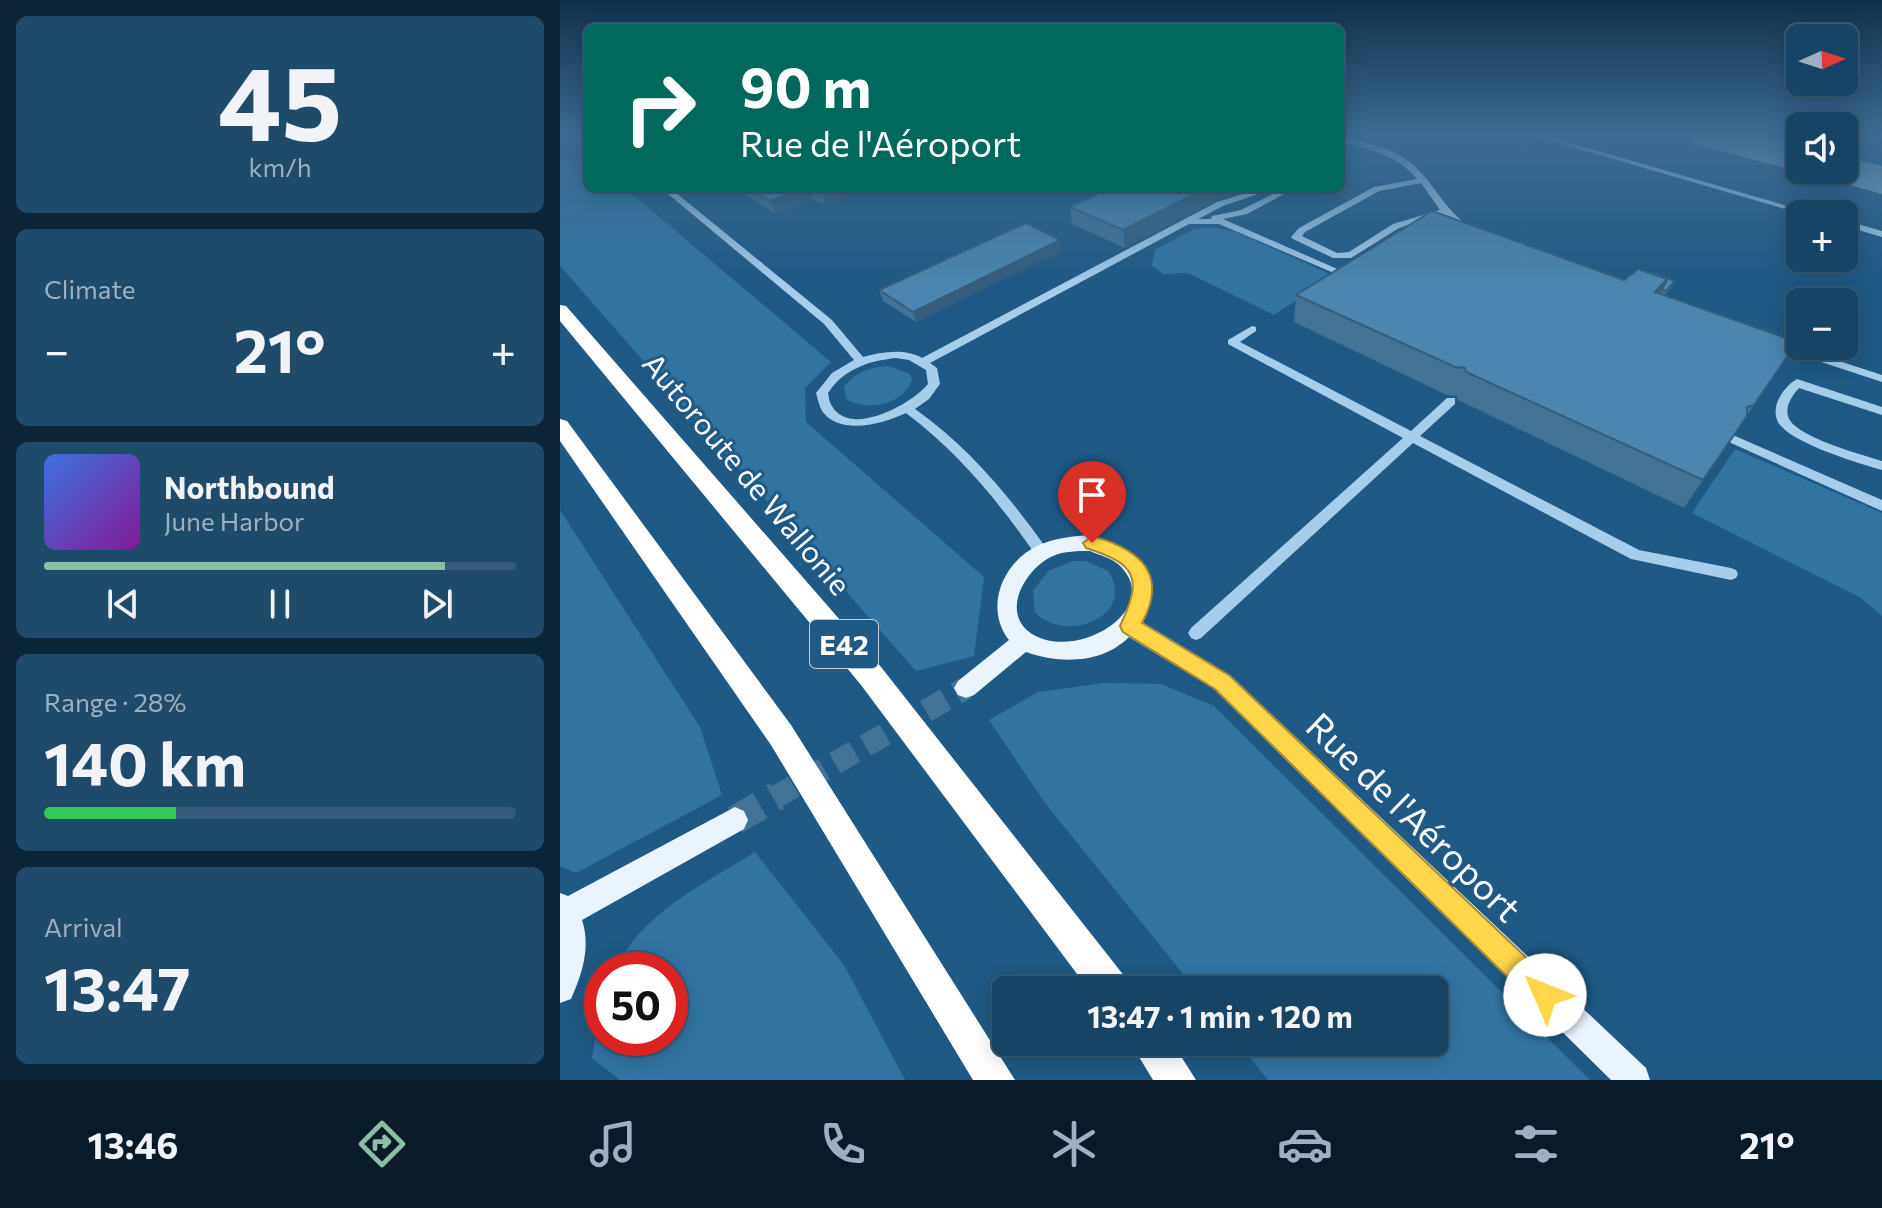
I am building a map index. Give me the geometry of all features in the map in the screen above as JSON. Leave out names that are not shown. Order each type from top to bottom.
[{"type":"highway","name":"Autoroute de Wallonie","points":[[560,310],[871,676],[1101,976]]},
{"type":"highway","points":[[560,426],[781,735],[995,1080]]},
{"type":"highway","points":[[1159,1056],[1176,1080]]},
{"type":"main road","points":[[1092,543],[1116,549],[1134,563],[1144,582],[1142,604],[1130,626],[1107,643],[1078,653],[1048,652],[1023,641],[1009,624],[1005,605],[1010,584],[1022,567],[1042,553],[1067,544],[1092,543]]},
{"type":"main road","name":"Rue de l'Aéroport","points":[[1130,626],[1222,682],[1634,1080]]},
{"type":"main road","points":[[966,688],[1023,641]]},
{"type":"main road","points":[[560,988],[573,941],[563,910],[735,820]]},
{"type":"street","points":[[1397,185],[1377,189],[1302,230],[1296,237],[1336,256],[1351,255],[1396,226],[1444,211]]},
{"type":"street","points":[[1424,185],[1444,211],[1475,232]]},
{"type":"street","points":[[1711,185],[1786,207]]},
{"type":"street","points":[[670,192],[828,322],[860,361]]},
{"type":"street","points":[[924,362],[1220,204],[1258,192]]},
{"type":"street","points":[[1184,223],[1244,212],[1283,192]]},
{"type":"street","points":[[1203,220],[1220,221],[1337,271]]},
{"type":"street","points":[[1858,227],[1882,234]]},
{"type":"street","points":[[1252,329],[1232,342],[1636,555],[1731,574]]},
{"type":"street","points":[[1760,338],[1882,379]]},
{"type":"street","points":[[896,355],[924,362],[934,376],[934,384],[929,393],[909,410],[867,422],[831,414],[823,405],[822,393],[829,380],[860,361],[896,355]]},
{"type":"street","points":[[1882,411],[1797,383],[1786,392],[1781,413],[1785,423],[1799,432],[1882,466]]},
{"type":"street","points":[[1196,633],[1451,401]]},
{"type":"street","points":[[909,410],[937,429],[1004,498],[1042,553]]},
{"type":"street","points":[[1735,440],[1882,506]]},
{"type":"shaded area","points":[[560,185],[584,185],[584,192],[630,192],[831,362],[805,388],[806,422],[984,577],[974,656],[916,671],[560,266]]},
{"type":"shaded area","points":[[1210,227],[1234,231],[1334,276],[1274,315],[1188,273],[1163,274],[1152,265],[1155,250],[1194,229]]},
{"type":"shaded area","points":[[888,366],[910,374],[912,380],[901,395],[884,404],[874,405],[846,399],[844,387],[858,374]]},
{"type":"shaded area","points":[[1735,449],[1882,513],[1882,616],[1861,598],[1692,513]]},
{"type":"shaded area","points":[[560,510],[700,727],[722,795],[576,873],[560,866]]},
{"type":"shaded area","points":[[1073,561],[1086,561],[1108,571],[1115,587],[1113,601],[1106,612],[1094,621],[1063,626],[1048,622],[1035,612],[1033,591],[1048,571]]},
{"type":"shaded area","points":[[1104,683],[1161,684],[1214,706],[1590,1080],[1268,1080],[1248,1056],[1448,1056],[1448,976],[1185,976],[1045,803],[989,720],[1038,692]]},
{"type":"shaded area","points":[[755,852],[844,965],[905,1080],[620,1080],[592,1058],[688,1056],[688,952],[625,952],[657,916],[695,888]]},
{"type":"building","points":[[755,192],[795,192],[770,201]]},
{"type":"building","points":[[1102,192],[1199,192],[1123,230],[1070,207]]},
{"type":"building","points":[[1432,211],[1624,280],[1638,269],[1667,279],[1655,292],[1786,338],[1786,358],[1754,405],[1747,407],[1747,416],[1703,480],[1466,372],[1465,368],[1455,367],[1296,295]]},
{"type":"building","points":[[1026,223],[1060,240],[913,312],[879,290]]},
{"type":"building","points":[[1652,273],[1675,281],[1666,291],[1662,290],[1667,279]]},
{"type":"tunnel","points":[[774,798],[966,688]]},
{"type":"tunnel","points":[[735,820],[777,796]]},
{"type":"route","points":[[1092,543],[1116,549],[1134,563],[1144,582],[1142,604],[1130,626],[1222,682],[1545,995]]}]
